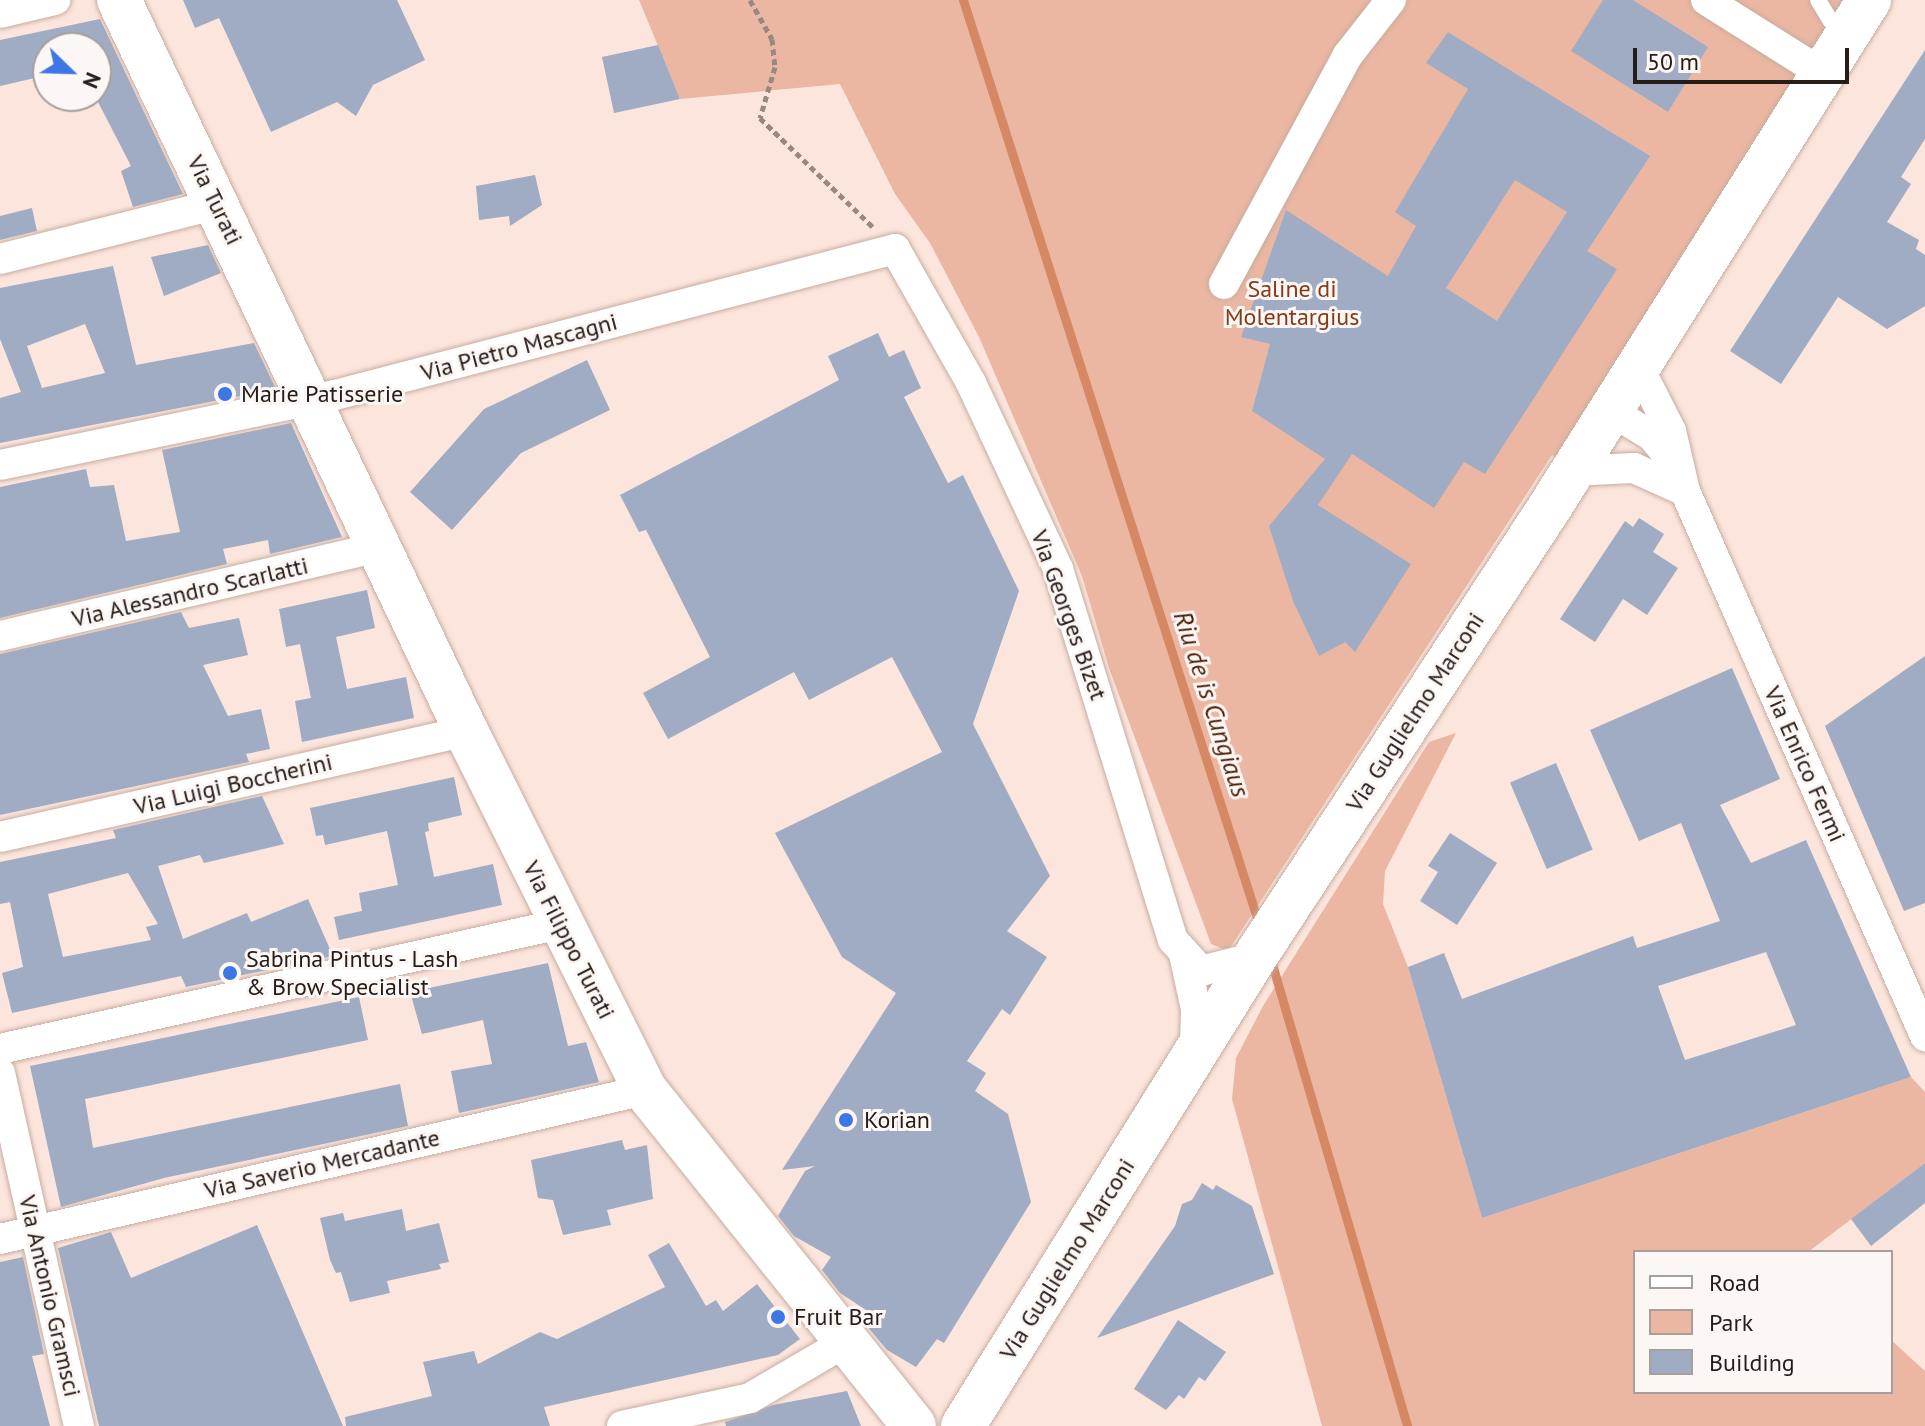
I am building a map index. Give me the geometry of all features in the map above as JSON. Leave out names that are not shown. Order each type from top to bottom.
[{"type":"street","points":[[0,13],[55,0]]},
{"type":"street","name":"Via Turati","points":[[119,0],[310,401]]},
{"type":"street","points":[[1224,284],[1348,55],[1391,0]]},
{"type":"street","points":[[1706,0],[1822,73]]},
{"type":"street","name":"Via Guglielmo Marconi","points":[[963,1426],[1202,1042],[1239,963],[1393,745],[1859,17]]},
{"type":"street","points":[[0,259],[217,204]]},
{"type":"street","name":"Via Pietro Mascagni","points":[[0,465],[310,401],[895,249]]},
{"type":"street","name":"Via Georges Bizet","points":[[895,249],[971,383],[1058,569],[1173,940],[1184,954],[1202,1042]]},
{"type":"street","name":"Via Enrico Fermi","points":[[1637,364],[1671,431],[1683,481],[1925,1036]]},
{"type":"street","name":"Via Filippo Turati","points":[[310,401],[466,731],[645,1090],[914,1426]]},
{"type":"street","points":[[1609,410],[1652,436],[1683,481]]},
{"type":"street","points":[[1571,471],[1634,468],[1683,481]]},
{"type":"street","name":"Via Alessandro Scarlatti","points":[[0,636],[380,547]]},
{"type":"street","name":"Via Luigi Boccherini","points":[[0,837],[466,731]]},
{"type":"street","points":[[0,1049],[560,924]]},
{"type":"street","points":[[1184,954],[1201,971],[1239,963]]},
{"type":"street","name":"Via Antonio Gramsci","points":[[0,1073],[79,1426]]},
{"type":"street","name":"Via Saverio Mercadante","points":[[0,1239],[645,1090]]},
{"type":"street","points":[[622,1426],[750,1398],[846,1342]]},
{"type":"lane","points":[[1818,0],[1830,20],[1859,17]]},
{"type":"path","points":[[750,0],[772,39],[774,53],[775,67],[760,118],[895,249]]},
{"type":"green space","name":"Saline di Molentargius","points":[[639,0],[1843,0],[1810,63],[1560,459],[1552,455],[1228,951],[1211,944],[1109,668],[1082,576],[979,337],[930,243],[895,194],[840,84],[680,99]]},
{"type":"green space","points":[[1456,733],[1385,871],[1383,904],[1408,967],[1482,1218],[1911,1077],[1925,1092],[1925,1163],[1811,1250],[1633,1250],[1633,1394],[1893,1394],[1893,1342],[1925,1371],[1925,1426],[1322,1426],[1232,1099],[1236,1058],[1263,1006],[1429,742]]},
{"type":"building","points":[[183,0],[397,0],[425,60],[373,85],[356,116],[337,102],[271,132],[219,18],[195,28]]},
{"type":"building","points":[[1603,0],[1633,0],[1708,47],[1668,112],[1571,51]]},
{"type":"building","points":[[100,19],[106,32],[38,32]]},
{"type":"building","points":[[1448,32],[1650,156],[1587,251],[1617,269],[1485,474],[1464,462],[1434,508],[1352,454],[1318,505],[1411,564],[1355,652],[1345,642],[1319,656],[1293,601],[1269,526],[1325,459],[1252,411],[1270,344],[1241,337],[1286,210],[1388,276],[1416,226],[1395,212],[1468,89],[1426,63]],"holes":[[[1515,180],[1567,212],[1497,321],[1446,288]]]},
{"type":"building","points":[[32,33],[32,79],[0,86],[0,40]]},
{"type":"building","points":[[112,44],[183,194],[133,207],[121,171],[131,166],[103,112],[112,112]]},
{"type":"building","points":[[658,45],[680,99],[614,113],[602,57]]},
{"type":"building","points":[[1925,50],[1925,139],[1901,177],[1911,184],[1887,222],[1919,240],[1916,249],[1925,255],[1925,306],[1887,329],[1838,297],[1781,384],[1730,351]]},
{"type":"building","points":[[535,175],[542,205],[510,226],[509,216],[479,220],[476,186]]},
{"type":"building","points":[[32,208],[37,231],[0,240],[0,216]]},
{"type":"building","points":[[208,245],[221,273],[164,296],[151,257]]},
{"type":"building","points":[[113,266],[136,365],[254,343],[276,389],[0,443],[0,398],[21,392],[0,339],[0,288]],"holes":[[[85,324],[105,373],[42,388],[27,346]]]},
{"type":"building","points":[[878,333],[889,357],[904,350],[921,388],[904,397],[948,483],[963,475],[1019,591],[973,724],[1050,876],[1007,931],[1047,957],[1010,1015],[1002,1009],[967,1061],[986,1073],[975,1091],[1008,1114],[1031,1202],[944,1343],[937,1339],[916,1367],[887,1350],[861,1319],[866,1310],[840,1293],[822,1270],[831,1257],[794,1236],[778,1216],[805,1171],[815,1166],[782,1170],[896,993],[842,957],[775,833],[942,752],[892,657],[809,700],[794,672],[668,739],[643,693],[710,657],[646,530],[639,532],[620,495],[839,380],[828,356]]},
{"type":"building","points":[[587,360],[610,410],[521,453],[452,530],[410,492],[484,409]]},
{"type":"building","points":[[291,423],[342,537],[270,554],[268,540],[223,549],[227,564],[0,618],[0,487],[86,469],[90,487],[114,485],[126,541],[180,532],[162,450]]},
{"type":"building","points":[[1639,518],[1664,534],[1653,552],[1678,568],[1647,615],[1623,599],[1595,642],[1560,619],[1625,521],[1633,527]]},
{"type":"building","points":[[367,590],[375,628],[336,637],[347,689],[406,677],[414,718],[302,742],[295,701],[311,698],[300,644],[286,647],[279,609]]},
{"type":"building","points":[[181,612],[189,628],[239,618],[248,655],[203,665],[228,716],[261,709],[270,749],[246,754],[249,762],[0,815],[0,654]]},
{"type":"building","points":[[1925,656],[1925,903],[1904,911],[1825,726]]},
{"type":"building","points":[[1732,668],[1780,779],[1720,805],[1751,863],[1806,840],[1911,1077],[1482,1218],[1408,967],[1444,953],[1462,999],[1633,936],[1637,948],[1720,921],[1681,823],[1639,841],[1590,730]],"holes":[[[1766,952],[1796,1025],[1685,1060],[1658,986]]]},
{"type":"building","points":[[1556,763],[1593,850],[1547,869],[1510,783]]},
{"type":"building","points":[[454,777],[462,815],[428,823],[429,831],[425,832],[434,877],[493,864],[502,905],[339,940],[334,917],[362,911],[359,893],[398,885],[387,831],[325,845],[323,835],[316,836],[310,808]]},
{"type":"building","points":[[262,796],[284,844],[204,863],[200,855],[158,866],[183,939],[247,913],[251,922],[308,899],[333,956],[186,987],[181,976],[12,1013],[2,973],[23,967],[10,902],[0,904],[0,862],[116,838],[113,830]],"holes":[[[128,873],[158,924],[146,927],[151,940],[63,957],[48,894]]]},
{"type":"building","points":[[1450,833],[1497,863],[1457,925],[1420,901],[1438,872],[1428,866]]},
{"type":"building","points":[[548,963],[568,1046],[586,1042],[599,1082],[459,1113],[451,1071],[492,1064],[483,1020],[422,1034],[410,992]]},
{"type":"building","points":[[359,997],[368,1040],[85,1099],[93,1148],[400,1084],[408,1126],[164,1178],[61,1207],[30,1066]]},
{"type":"building","points":[[622,1140],[625,1150],[647,1145],[653,1199],[607,1210],[611,1225],[563,1235],[553,1200],[538,1198],[531,1160]]},
{"type":"building","points":[[1925,1163],[1925,1203],[1871,1246],[1851,1219]]},
{"type":"building","points":[[1202,1183],[1213,1190],[1216,1185],[1252,1206],[1274,1274],[1097,1338],[1175,1226],[1182,1204],[1192,1200]]},
{"type":"building","points":[[402,1209],[406,1231],[439,1223],[449,1262],[439,1264],[441,1269],[387,1281],[390,1293],[350,1302],[341,1272],[336,1273],[330,1260],[320,1218],[343,1213],[345,1221]]},
{"type":"building","points":[[257,1225],[343,1426],[99,1426],[58,1248],[111,1232],[131,1278]]},
{"type":"building","points":[[669,1243],[706,1306],[716,1300],[723,1311],[757,1284],[800,1339],[778,1355],[544,1407],[550,1426],[346,1426],[345,1417],[432,1396],[423,1362],[474,1351],[478,1364],[540,1332],[557,1339],[665,1287],[648,1255]]},
{"type":"building","points":[[23,1257],[44,1354],[32,1356],[50,1426],[0,1426],[0,1262]]},
{"type":"building","points":[[1178,1320],[1226,1352],[1205,1381],[1199,1377],[1184,1399],[1179,1395],[1166,1410],[1134,1389]]},
{"type":"building","points":[[847,1391],[861,1426],[726,1426],[725,1422],[773,1405]]},
{"type":"waterway","name":"Riu de is Cungiaus","points":[[963,0],[1259,924]]},
{"type":"waterway","name":"Riu de is Cungiaus","points":[[1270,957],[1407,1426]]},
{"type":"place","name":"Marie Patisserie","points":[[225,394]]},
{"type":"place","name":"Sabrina Pintus - Lash & Brow Specialist","points":[[230,973]]},
{"type":"place","name":"Korian","points":[[846,1120]]},
{"type":"place","name":"Fruit Bar","points":[[778,1317]]}]
